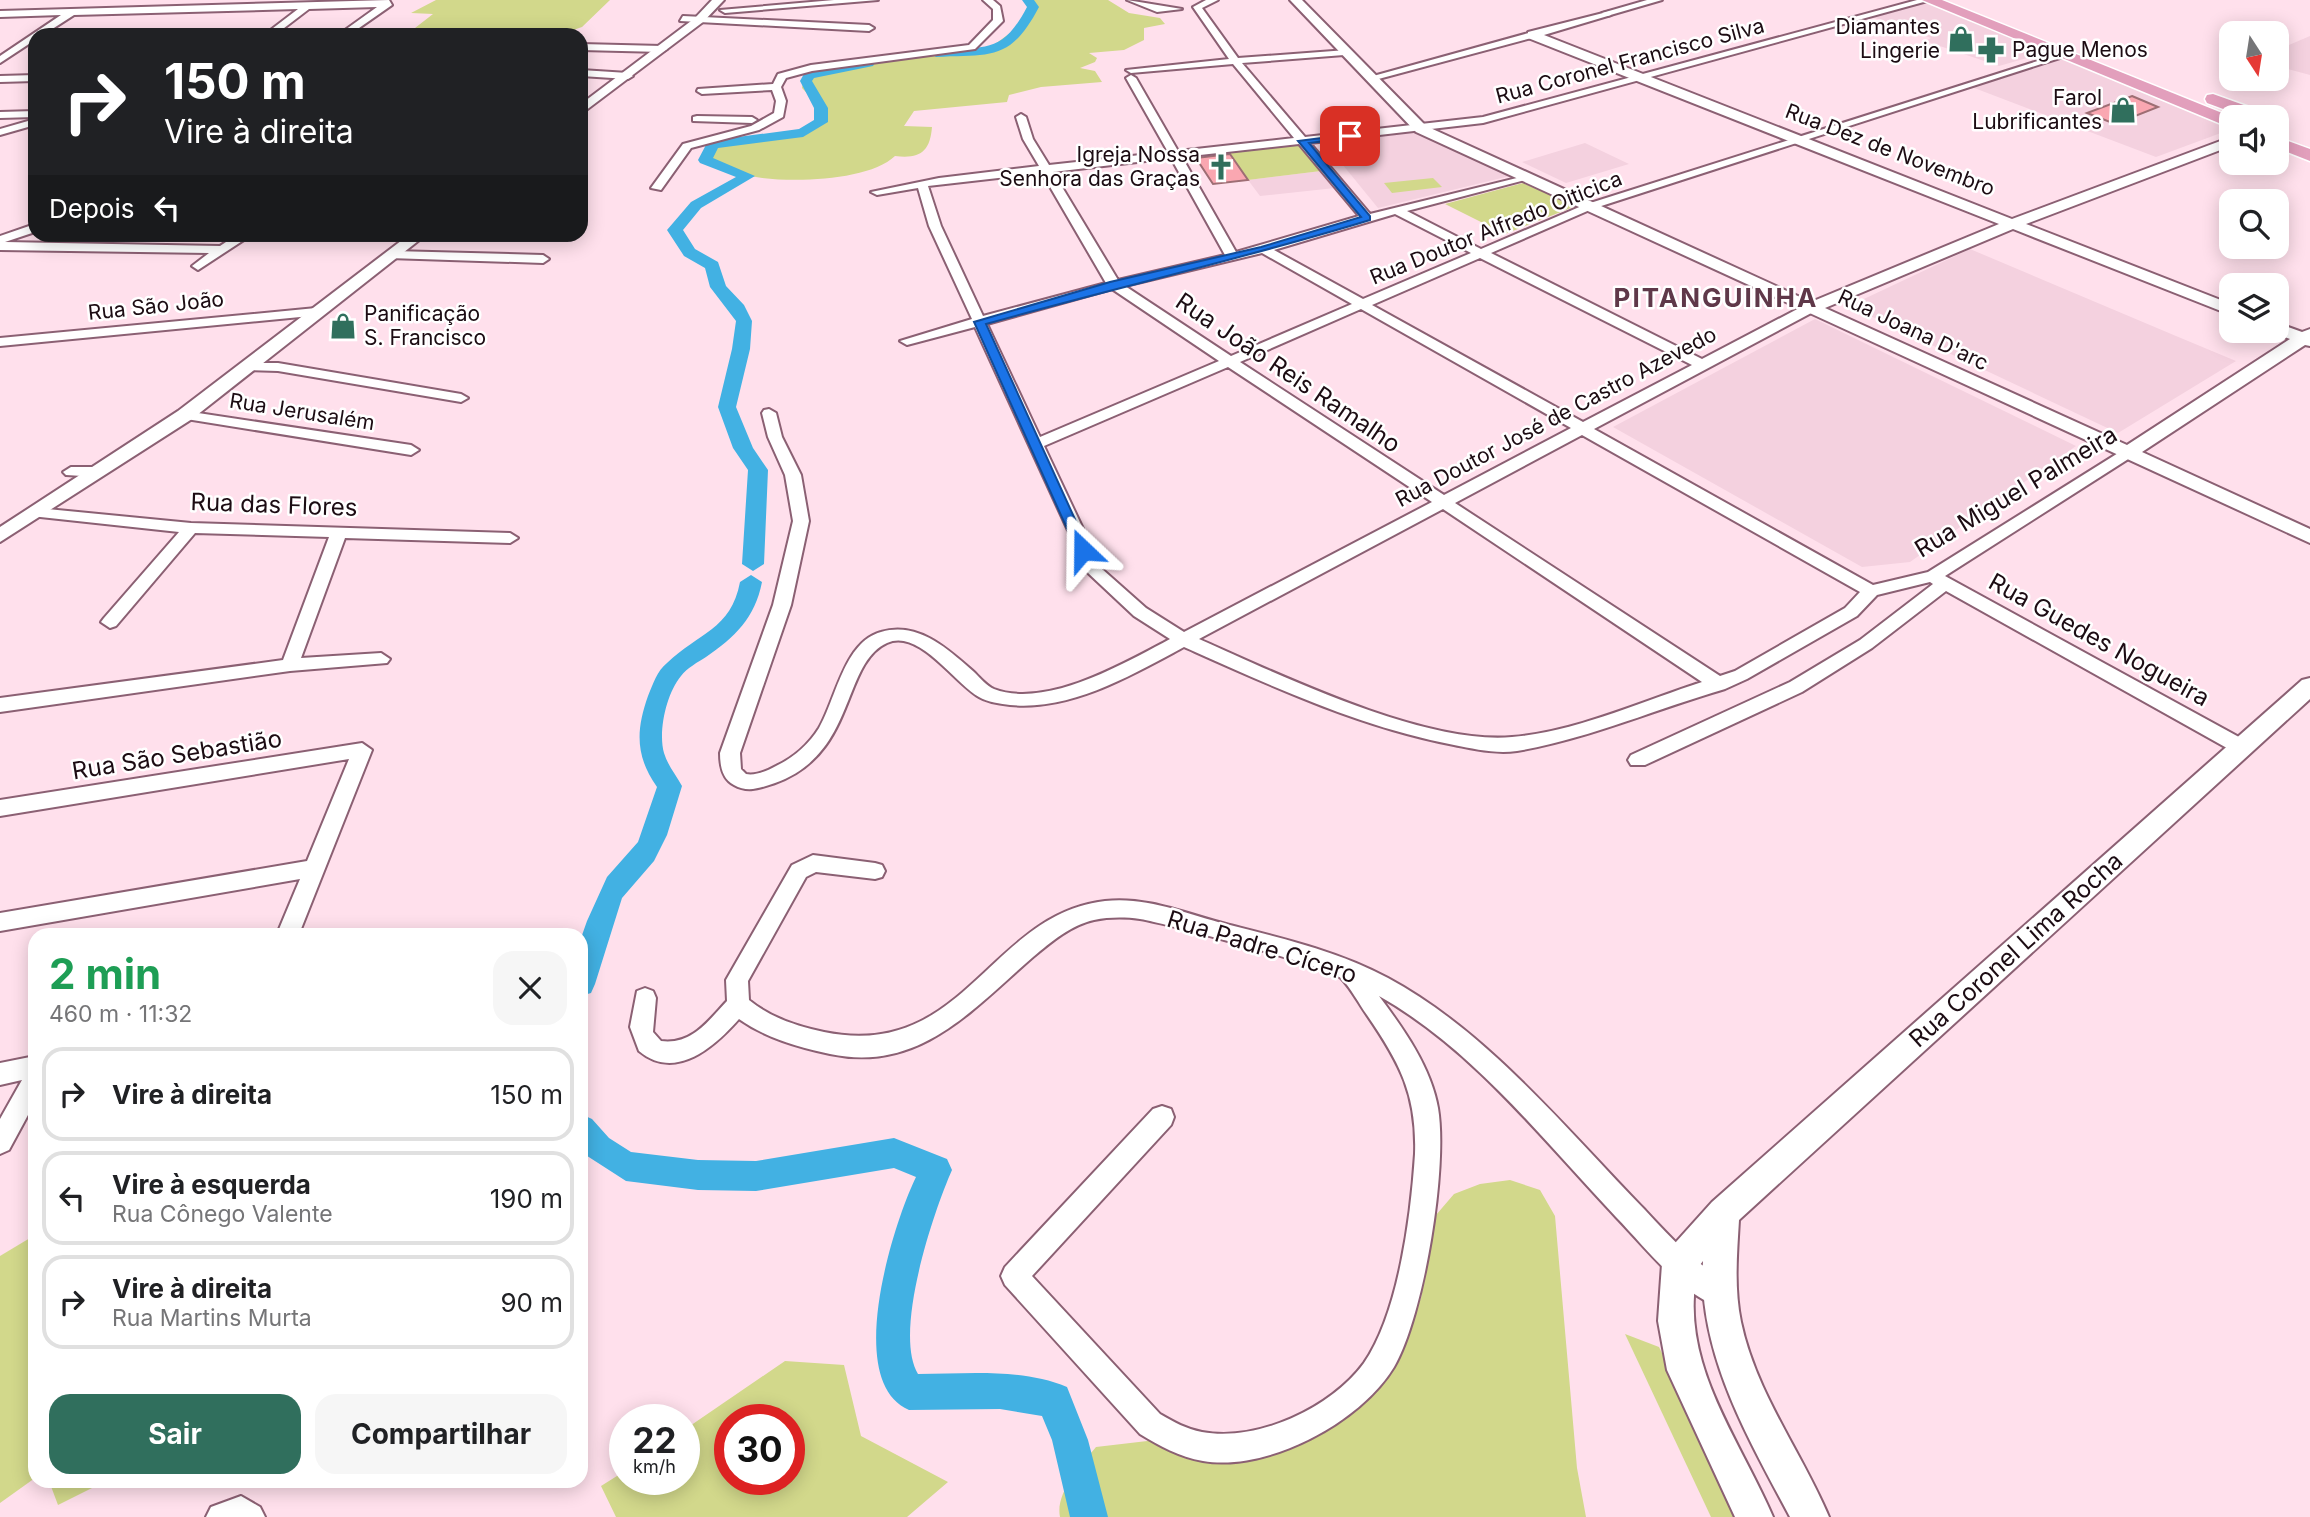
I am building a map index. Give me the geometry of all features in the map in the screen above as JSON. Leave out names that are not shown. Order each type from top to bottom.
[{"type":"highway","points":[[1928,0],[2219,118]]},
{"type":"highway","points":[[1964,0],[2230,105]]},
{"type":"highway","points":[[2289,129],[2310,138]]},
{"type":"highway","points":[[2289,147],[2310,156]]},
{"type":"street","points":[[48,28],[92,0]]},
{"type":"street","points":[[588,104],[662,49],[718,0]]},
{"type":"street","points":[[684,19],[830,2],[874,0]]},
{"type":"street","points":[[657,188],[687,146],[774,120],[779,116],[781,101],[776,87],[782,76],[811,68],[972,47],[998,21],[997,8],[987,0]]},
{"type":"street","points":[[1131,0],[1157,9],[1177,9]]},
{"type":"street","points":[[1214,0],[1197,7],[1236,62],[1367,218]]},
{"type":"street","points":[[1296,0],[1422,129]]},
{"type":"street","points":[[1371,78],[1658,0]]},
{"type":"street","name":"Rua Coronel Francisco Silva","points":[[877,192],[1048,169],[1422,129],[1483,120],[1928,0]]},
{"type":"street","points":[[0,14],[306,7],[390,2]]},
{"type":"street","points":[[353,28],[390,2]]},
{"type":"street","points":[[1590,5],[1607,13]]},
{"type":"street","points":[[279,28],[306,7]]},
{"type":"street","points":[[704,15],[869,28]]},
{"type":"street","name":"Rua Dez de Novembro","points":[[1532,35],[1763,121],[1798,139],[2219,305]]},
{"type":"street","points":[[0,60],[28,42]]},
{"type":"street","points":[[0,45],[28,45]]},
{"type":"street","points":[[588,47],[662,49]]},
{"type":"street","points":[[1233,257],[1131,74],[1345,52]]},
{"type":"street","name":"Rua Doutor Alfredo Oiticica","points":[[1035,445],[1588,207],[2063,54]]},
{"type":"street","points":[[588,73],[628,76]]},
{"type":"street","points":[[0,79],[28,78]]},
{"type":"street","points":[[702,91],[776,87]]},
{"type":"street","points":[[0,114],[28,114]]},
{"type":"street","points":[[1837,116],[1852,121]]},
{"type":"street","points":[[1021,117],[1028,139],[1114,285]]},
{"type":"street","points":[[697,119],[774,120]]},
{"type":"street","points":[[1817,122],[1832,128]]},
{"type":"street","points":[[0,132],[28,124]]},
{"type":"street","name":"Rua Joana D'arc","points":[[1422,129],[2310,537]]},
{"type":"street","name":"Rua Doutor José de Castro Azevedo","points":[[769,413],[775,437],[793,475],[802,521],[782,605],[730,752],[729,768],[740,781],[749,783],[774,776],[802,759],[814,748],[826,732],[865,649],[878,637],[900,634],[921,640],[986,693],[1024,702],[1078,689],[1182,639],[1810,308],[2015,223],[2219,146]]},
{"type":"street","points":[[907,341],[1114,285],[1264,249],[1367,218],[1525,177]]},
{"type":"street","name":"Rua Miguel Palmeira","points":[[922,184],[935,226],[1095,572],[1140,612],[1182,639],[1295,689],[1416,731],[1488,745],[1515,744],[1588,727],[1719,684],[1741,675],[1851,612],[1871,591],[1939,580]]},
{"type":"street","points":[[1397,211],[1701,364]]},
{"type":"street","points":[[0,240],[28,230]]},
{"type":"street","points":[[198,266],[235,242]]},
{"type":"street","points":[[0,536],[185,415],[410,242]]},
{"type":"street","points":[[0,246],[223,250]]},
{"type":"street","points":[[1264,249],[1578,429],[1871,591]]},
{"type":"street","points":[[393,255],[543,259]]},
{"type":"street","name":"Rua João Reis Ramalho","points":[[1114,285],[1230,360],[1440,503],[1719,684]]},
{"type":"street","name":"Rua São João","points":[[0,342],[316,312]]},
{"type":"street","points":[[2289,332],[2308,338]]},
{"type":"street","name":"Rua Miguel Palmeira","points":[[1638,760],[1796,687],[1866,644],[1939,580],[2127,453],[2308,338]]},
{"type":"street","points":[[250,367],[278,367],[461,398]]},
{"type":"street","name":"Rua Jerusalém","points":[[185,415],[411,450]]},
{"type":"street","points":[[71,472],[99,472]]},
{"type":"street","name":"Rua das Flores","points":[[37,513],[191,528],[510,538]]},
{"type":"street","points":[[110,622],[191,528]]},
{"type":"street","points":[[290,665],[340,531]]},
{"type":"street","name":"Rua Guedes Nogueira","points":[[1939,580],[2241,747]]},
{"type":"street","points":[[0,705],[290,665],[381,659]]},
{"type":"street","name":"Rua Coronel Lima Rocha","points":[[1679,1264],[1723,1213],[2310,686]]},
{"type":"street","name":"Rua São Sebastião","points":[[0,808],[362,750],[314,868]]},
{"type":"street","points":[[645,998],[642,1034],[648,1045],[660,1051],[680,1052],[700,1043],[738,1004],[737,980],[799,871],[813,863],[874,871]]},
{"type":"street","points":[[0,922],[314,868]]},
{"type":"street","points":[[290,928],[314,868]]},
{"type":"street","name":"Rua Padre Cícero","points":[[738,1004],[766,1025],[841,1049],[876,1050],[904,1044],[933,1028],[1039,939],[1062,923],[1096,911],[1121,908],[1151,912],[1348,970],[1429,1014],[1467,1044],[1679,1264],[1720,1295]]},
{"type":"street","points":[[1162,1117],[1014,1276],[1150,1423],[1178,1441],[1211,1447],[1254,1444],[1296,1432],[1329,1412],[1368,1381],[1385,1356],[1405,1296],[1416,1237],[1429,1127],[1426,1103],[1401,1049],[1380,1013],[1348,970]]},
{"type":"street","points":[[0,1074],[28,1068]]},
{"type":"street","points":[[0,1142],[28,1092]]},
{"type":"street","points":[[1723,1213],[1720,1295],[1736,1365],[1770,1441],[1810,1517]]},
{"type":"street","points":[[1679,1264],[1675,1321],[1685,1370],[1754,1517]]},
{"type":"shaded area","points":[[1924,1],[2045,50],[2044,53],[1999,66],[1925,41],[1931,38],[1870,16]]},
{"type":"shaded area","points":[[2310,36],[2310,75],[2289,69],[2289,45]]},
{"type":"shaded area","points":[[2057,58],[2069,60],[2219,124],[2219,134],[2156,157],[1969,86]]},
{"type":"shaded area","points":[[1420,132],[1514,175],[1378,208],[1325,143]]},
{"type":"shaded area","points":[[1585,143],[1629,164],[1566,183],[1522,162]]},
{"type":"shaded area","points":[[1321,171],[1335,188],[1260,196],[1248,180]]},
{"type":"shaded area","points":[[1970,249],[2236,361],[2118,433],[1849,306]]},
{"type":"shaded area","points":[[1815,319],[2076,446],[1910,562],[1862,567],[1613,427]]},
{"type":"green space","points":[[436,0],[610,0],[579,28],[415,28],[433,14],[411,13]]},
{"type":"green space","points":[[1028,0],[1108,0],[1129,13],[1160,18],[1165,24],[1144,28],[1144,40],[1124,50],[1089,53],[1097,58],[1095,62],[1080,68],[1095,71],[1102,82],[1041,87],[1009,95],[1007,102],[914,111],[904,126],[932,127],[926,148],[917,155],[895,156],[864,172],[821,179],[776,179],[736,173],[705,160],[706,149],[718,142],[790,134],[817,124],[821,108],[802,88],[804,74],[819,68],[991,47],[1017,28],[1030,8]]},
{"type":"green space","points":[[1298,143],[1321,171],[1248,180],[1227,151]]},
{"type":"green space","points":[[1433,178],[1442,187],[1392,193],[1384,183]]},
{"type":"green space","points":[[1523,183],[1576,206],[1505,234],[1445,204]]},
{"type":"green space","points":[[1510,1180],[1540,1190],[1555,1216],[1577,1468],[1586,1517],[1060,1517],[1059,1508],[1065,1489],[1096,1447],[1190,1436],[1258,1433],[1324,1420],[1397,1357],[1421,1298],[1436,1215],[1454,1194],[1480,1184]]},
{"type":"green space","points":[[28,1239],[28,1483],[0,1503],[0,1256]]},
{"type":"green space","points":[[1625,1334],[1659,1347],[1743,1517],[1711,1517]]},
{"type":"green space","points":[[785,1361],[844,1365],[861,1436],[948,1482],[907,1517],[616,1517],[601,1486],[609,1481],[609,1495],[700,1495],[700,1419],[714,1410],[714,1495],[805,1495],[805,1404],[722,1404]]},
{"type":"green space","points":[[52,1488],[92,1488],[58,1505]]},
{"type":"building","name":"Farol Lubrificantes","points":[[2132,96],[2158,107],[2115,124],[2087,113]]},
{"type":"building","name":"Igreja Nossa Senhora das Graças","points":[[1230,154],[1248,180],[1213,184],[1196,158]]},
{"type":"waterway","points":[[936,53],[998,50],[1022,28],[1033,7],[1028,0]]},
{"type":"waterway","points":[[753,564],[758,470],[743,448],[727,407],[741,349],[744,321],[738,309],[718,287],[712,265],[689,253],[675,230],[696,205],[748,176],[705,160],[713,144],[803,133],[821,122],[821,108],[806,81],[809,75],[869,63]]},
{"type":"waterway","points":[[588,961],[610,896],[618,882],[645,853],[654,835],[670,786],[656,764],[650,743],[652,721],[664,685],[675,668],[734,623],[748,598],[751,582]]},
{"type":"waterway","points":[[588,1137],[598,1148],[626,1166],[698,1175],[756,1176],[894,1153],[936,1170],[919,1206],[895,1301],[895,1369],[909,1392],[1000,1391],[1054,1400],[1070,1440],[1089,1517]]},
{"type":"place","name":"Diamantes Lingerie","points":[[1961,39]]},
{"type":"place","name":"Pague Menos","points":[[1991,50]]},
{"type":"place","name":"Farol Lubrificantes","points":[[2123,110]]},
{"type":"place","name":"Igreja Nossa Senhora das Graças","points":[[1221,167]]},
{"type":"place","name":"Panificação S. Francisco","points":[[343,326]]},
{"type":"district","name":"PITANGUINHA","points":[[1716,298]]},
{"type":"route","points":[[1083,550],[979,322],[1114,285],[1264,249],[1367,218],[1303,141],[1350,136]]}]
